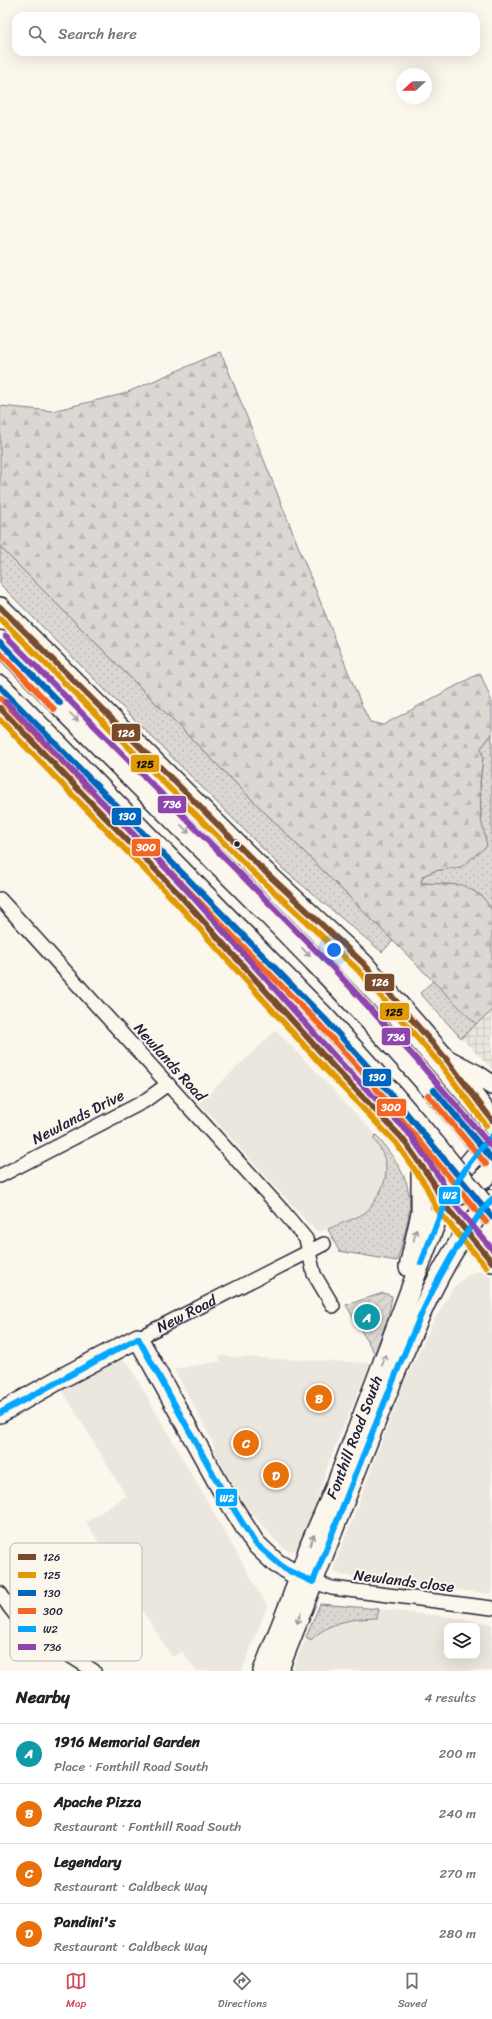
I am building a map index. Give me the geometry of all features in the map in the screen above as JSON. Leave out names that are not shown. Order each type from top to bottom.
[{"type":"highway","points":[[0,642],[276,920],[420,1073],[492,1159]]},
{"type":"highway","points":[[0,687],[325,1019],[370,1069],[435,1146],[477,1223]]},
{"type":"main road","points":[[0,607],[254,861],[363,963],[447,1060],[492,1120]]},
{"type":"main road","points":[[0,708],[178,893],[333,1066],[402,1138],[433,1182],[450,1194],[477,1223],[490,1255],[465,1255],[447,1265]]},
{"type":"main road","points":[[447,1060],[477,1075],[492,1085]]},
{"type":"main road","name":"Fonthill Road South","points":[[278,1671],[305,1579],[338,1480],[400,1315],[450,1194],[473,1156],[492,1136]]},
{"type":"main road","points":[[400,1315],[420,1213],[421,1164]]},
{"type":"main road","points":[[450,1194],[464,1194],[492,1170]]},
{"type":"main road","name":"Fonthill Road South","points":[[263,1671],[291,1600],[305,1579],[420,1316],[447,1265],[492,1199]]},
{"type":"main road","points":[[138,1338],[222,1490],[251,1538],[266,1555],[285,1569],[305,1579]]},
{"type":"main road","name":"New Road","points":[[0,1413],[60,1379],[138,1338]]},
{"type":"street","name":"Newlands Road","points":[[0,899],[282,1210],[306,1239],[314,1274],[333,1306]]},
{"type":"street","name":"Newlands Drive","points":[[0,1176],[143,1102],[168,1084]]},
{"type":"street","name":"New Road","points":[[138,1338],[309,1250],[324,1244]]},
{"type":"street","name":"Newlands close","points":[[305,1579],[332,1588],[492,1608]]},
{"type":"street","points":[[0,1593],[5,1611]]},
{"type":"street","points":[[78,1661],[94,1671]]},
{"type":"shaded area","points":[[492,1011],[492,1069],[461,1038]]},
{"type":"shaded area","points":[[276,1030],[376,1135],[373,1138],[382,1152],[387,1168],[383,1189],[370,1208],[362,1214],[322,1231],[317,1231],[310,1225],[199,1103]]},
{"type":"shaded area","points":[[476,1272],[482,1272],[492,1278],[492,1594],[341,1575],[333,1570],[404,1383],[433,1322],[454,1287],[466,1276]]},
{"type":"shaded area","points":[[219,1356],[370,1363],[330,1459],[308,1526],[298,1548],[294,1550],[289,1551],[281,1546],[247,1508],[217,1458],[212,1440],[174,1369],[221,1361]]},
{"type":"shaded area","points":[[120,1359],[128,1363],[267,1606],[242,1671],[196,1671],[182,1651],[172,1657],[142,1610],[142,1543],[99,1543],[86,1522],[126,1496],[61,1388]]},
{"type":"shaded area","points":[[379,1609],[458,1618],[492,1624],[492,1671],[292,1671],[306,1637],[311,1640],[326,1627],[353,1619],[377,1618]]},
{"type":"green space","points":[[221,352],[361,704],[370,722],[383,725],[480,673],[492,702],[492,734],[481,748],[483,758],[480,782],[481,819],[487,846],[461,867],[434,871],[423,876],[421,883],[463,885],[482,896],[492,910],[492,1011],[476,1024],[0,547],[0,406],[52,411],[123,394]]},
{"type":"green space","points":[[0,547],[393,941],[382,952],[283,869],[0,584]]},
{"type":"green space","points":[[492,734],[492,910],[484,901],[469,889],[453,885],[421,883],[423,876],[434,871],[461,867],[481,819],[480,782],[483,758],[481,748]]},
{"type":"green space","points":[[433,981],[476,1024],[461,1038],[420,993]]},
{"type":"green space","points":[[376,1135],[400,1168],[406,1181],[409,1194],[407,1222],[397,1261],[339,1251],[328,1229],[363,1214],[369,1209],[381,1189],[386,1174],[386,1167],[382,1152],[373,1138]]},
{"type":"green space","points":[[383,1293],[392,1296],[389,1314],[375,1354],[346,1305]]},
{"type":"green space","points":[[320,1604],[379,1609],[377,1618],[341,1622],[326,1629],[311,1640],[306,1637]]},
{"type":"transit line","name":"126","points":[[0,607],[259,866],[363,963],[447,1060],[492,1120]]},
{"type":"transit line","name":"125","points":[[0,618],[253,872],[357,969],[441,1065],[486,1125]]},
{"type":"transit line","name":"736","points":[[6,636],[333,968],[417,1060],[492,1147]]},
{"type":"transit line","name":"130","points":[[0,642],[60,703]]},
{"type":"transit line","name":"300","points":[[0,653],[54,709]]},
{"type":"transit line","name":"130","points":[[0,687],[325,1019],[370,1069],[492,1217]]},
{"type":"transit line","name":"300","points":[[0,698],[319,1024],[364,1074],[486,1222]]},
{"type":"transit line","name":"736","points":[[6,702],[184,887],[339,1061],[408,1132],[440,1178],[450,1199],[492,1249]]},
{"type":"transit line","name":"126","points":[[0,708],[178,893],[333,1066],[402,1138],[433,1182],[443,1203],[492,1262]]},
{"type":"transit line","name":"125","points":[[0,720],[172,898],[327,1071],[396,1143],[426,1186],[436,1208],[486,1267]]},
{"type":"transit line","name":"130","points":[[434,1090],[492,1159]]},
{"type":"transit line","name":"300","points":[[428,1095],[486,1164]]},
{"type":"transit line","name":"W2","points":[[421,1263],[442,1211],[458,1180],[479,1150],[492,1136]]},
{"type":"transit line","name":"W2","points":[[138,1338],[222,1490],[255,1543],[285,1569],[313,1582],[407,1346],[431,1294],[458,1245],[492,1199]]},
{"type":"transit line","name":"W2","points":[[0,1413],[138,1338]]},
{"type":"place","name":"1916 Memorial Garden","points":[[367,1317]]},
{"type":"place","name":"Apache Pizza","points":[[319,1398]]},
{"type":"place","name":"Legendary","points":[[246,1443]]},
{"type":"place","name":"Pandini's","points":[[276,1475]]}]
